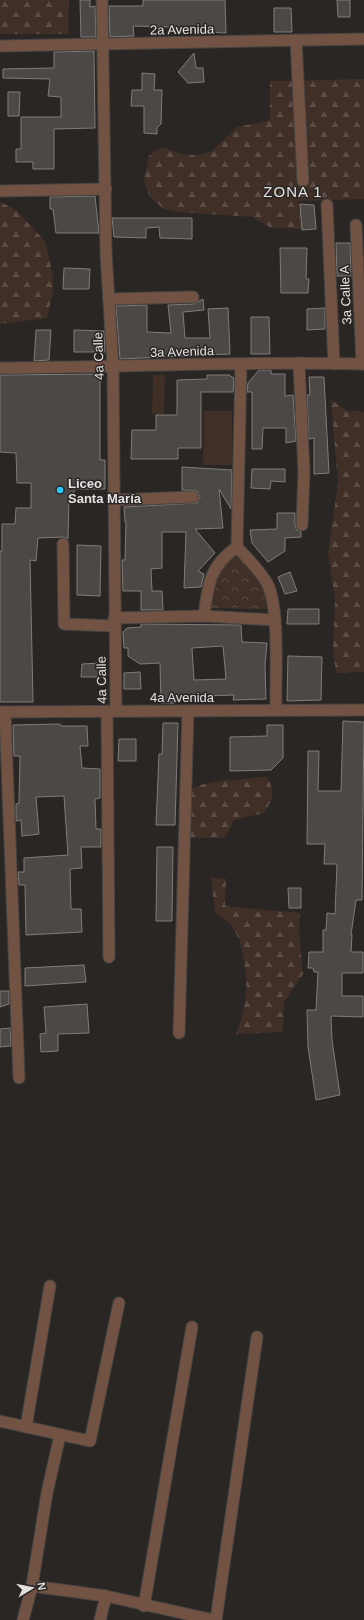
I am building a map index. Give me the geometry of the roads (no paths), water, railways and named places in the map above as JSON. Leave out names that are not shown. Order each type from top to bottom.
[{"type":"street","name":"4a Calle","points":[[102,0],[106,253],[113,367],[114,622],[109,956]]},
{"type":"street","name":"2a Avenida","points":[[0,46],[364,39]]},
{"type":"street","points":[[296,40],[303,181]]},
{"type":"street","points":[[0,191],[106,189]]},
{"type":"street","points":[[327,205],[334,364]]},
{"type":"street","name":"3a Calle A","points":[[356,225],[363,364]]},
{"type":"street","points":[[109,299],[193,297]]},
{"type":"street","points":[[241,364],[237,547],[250,561],[267,584],[271,593],[275,620],[276,710]]},
{"type":"street","name":"3a Avenida","points":[[0,368],[241,364],[363,364]]},
{"type":"street","points":[[298,364],[304,472],[302,526]]},
{"type":"street","points":[[113,500],[193,497]]},
{"type":"street","points":[[63,544],[64,624],[204,616],[275,620]]},
{"type":"street","points":[[204,616],[210,577],[223,557],[237,547]]},
{"type":"street","name":"4a Avenida","points":[[3,712],[364,710]]},
{"type":"street","points":[[178,1033],[188,711]]},
{"type":"street","points":[[3,712],[19,1078]]},
{"type":"street","points":[[26,1427],[50,1286]]},
{"type":"street","points":[[0,1421],[60,1435],[90,1440],[119,1303]]},
{"type":"street","points":[[144,1606],[192,1327]]},
{"type":"street","points":[[32,1586],[106,1596],[144,1606],[215,1620],[256,1337]]},
{"type":"street","points":[[23,1620],[32,1586],[47,1493],[60,1435]]},
{"type":"street","points":[[100,1620],[106,1596]]},
{"type":"place","name":"Liceo Santa María","points":[[60,490]]},
{"type":"district","name":"ZONA 1","points":[[293,192]]}]
